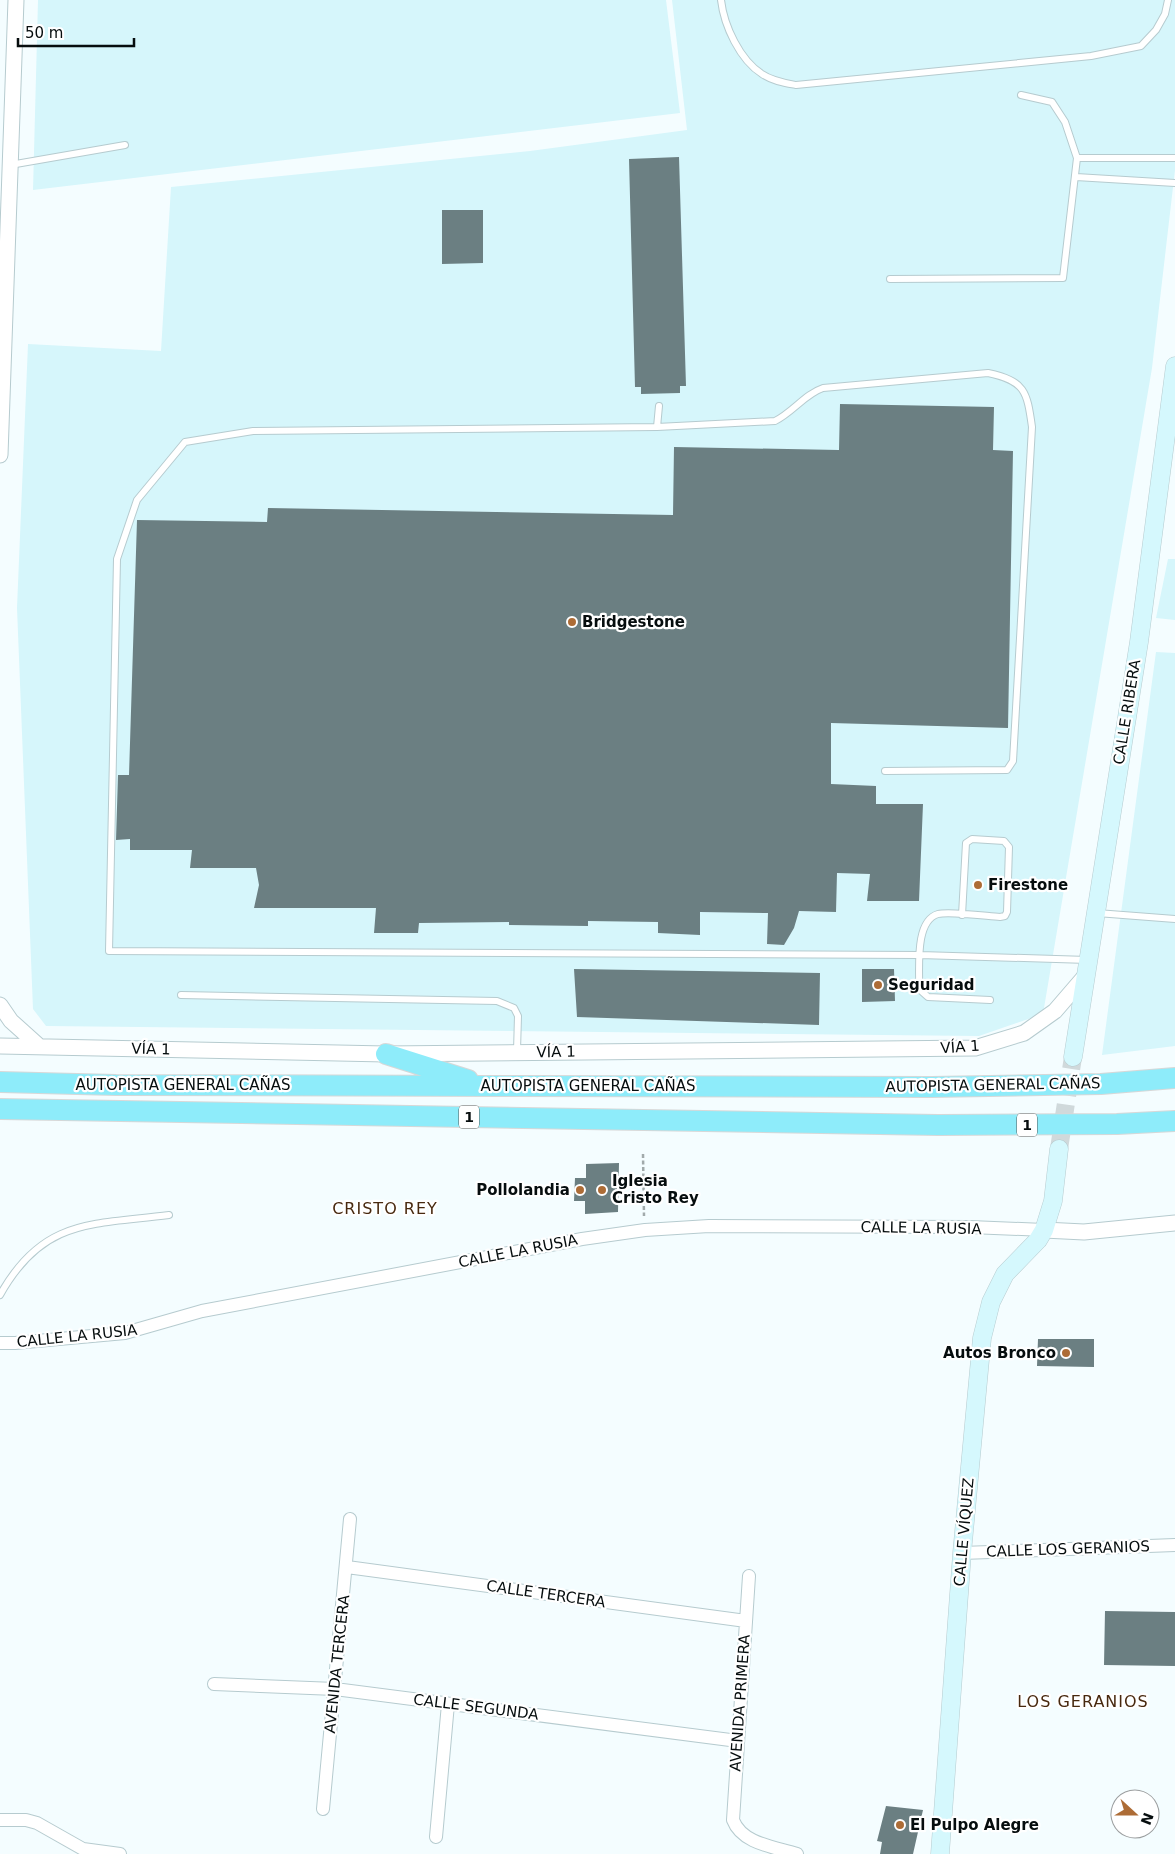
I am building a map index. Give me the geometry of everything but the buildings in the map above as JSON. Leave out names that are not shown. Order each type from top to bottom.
[{"type":"highway","points":[[386,1054],[487,1086]]},
{"type":"highway","name":"AUTOPISTA GENERAL CAÑAS","points":[[0,1082],[116,1085],[931,1087],[1101,1084],[1175,1078]]},
{"type":"highway","name":"AUTOPISTA GENERAL CAÑAS","points":[[0,1109],[938,1125],[1116,1124],[1175,1121]]},
{"type":"main road","name":"CALLE RIBERA","points":[[1073,1057],[1139,642],[1175,366]]},
{"type":"main road","points":[[1044,1230],[1052,1201],[1059,1149]]},
{"type":"main road","name":"CALLE VÍQUEZ","points":[[940,1854],[962,1553],[982,1338],[991,1302],[1005,1274],[1034,1245],[1044,1230]]},
{"type":"street","points":[[0,455],[4,339],[5,165],[14,100],[18,0]]},
{"type":"street","points":[[0,122],[14,100]]},
{"type":"street","points":[[0,210],[0,276]]},
{"type":"street","points":[[0,322],[4,339]]},
{"type":"street","name":"VÍA 1","points":[[0,1046],[386,1054],[975,1048],[1024,1033],[1055,1011],[1087,967]]},
{"type":"street","points":[[0,1005],[11,1021],[40,1047]]},
{"type":"street","points":[[1044,1230],[1084,1232],[1175,1223]]},
{"type":"street","name":"CALLE LA RUSIA","points":[[0,1342],[15,1343],[125,1333],[202,1311],[573,1241],[644,1230],[757,1226],[970,1227],[1044,1230]]},
{"type":"street","name":"AVENIDA TERCERA","points":[[323,1809],[350,1519]]},
{"type":"street","name":"CALLE LOS GERANIOS","points":[[962,1553],[1175,1546]]},
{"type":"street","name":"CALLE TERCERA","points":[[347,1567],[746,1621]]},
{"type":"street","name":"AVENIDA PRIMERA","points":[[749,1576],[733,1810],[736,1830],[748,1839],[797,1854]]},
{"type":"street","name":"CALLE SEGUNDA","points":[[214,1684],[335,1689],[738,1741]]},
{"type":"street","points":[[436,1837],[448,1704]]},
{"type":"street","points":[[0,1820],[26,1820],[36,1823],[83,1849],[120,1854]]},
{"type":"lane","points":[[720,0],[722,11],[735,41],[748,63],[774,80],[796,85],[1091,56],[1141,46],[1156,30],[1165,14],[1168,0]]},
{"type":"lane","points":[[890,279],[1063,278],[1077,158],[1065,122],[1052,102],[1021,95]]},
{"type":"lane","points":[[5,165],[125,145]]},
{"type":"lane","points":[[1077,158],[1175,158]]},
{"type":"lane","points":[[1076,177],[1175,183]]},
{"type":"lane","points":[[885,771],[1007,770],[1013,762],[1032,427],[1029,400],[1021,385],[1008,378],[988,373],[823,388],[816,391],[786,416],[775,421],[657,428],[253,431],[185,442],[137,500],[117,559],[109,951],[920,955],[1087,967]]},
{"type":"lane","points":[[657,428],[659,406]]},
{"type":"lane","points":[[962,915],[966,843],[972,839],[1004,841],[1009,847],[1007,912],[1004,916],[962,915],[938,914],[929,919],[922,930],[919,989],[923,994],[928,997],[990,1000]]},
{"type":"lane","points":[[1095,913],[1175,920]]},
{"type":"lane","points":[[181,995],[497,1001],[514,1008],[518,1016],[517,1053]]},
{"type":"lane","points":[[0,1295],[25,1257],[55,1236],[77,1227],[169,1215]]},
{"type":"path","points":[[643,1154],[644,1230]]},
{"type":"shaded area","points":[[38,0],[666,0],[680,113],[33,190]]},
{"type":"shaded area","name":"Bridgestone","points":[[672,0],[1175,0],[1175,170],[1152,368],[1043,1014],[979,1036],[46,1026],[33,1009],[17,608],[28,344],[161,351],[171,187],[530,151],[687,130]]},
{"type":"shaded area","points":[[1168,559],[1175,559],[1175,620],[1156,618]]},
{"type":"shaded area","points":[[1156,652],[1175,653],[1175,1046],[1102,1055]]},
{"type":"tunnel","points":[[1059,1149],[1073,1057]]},
{"type":"place","name":"Bridgestone","points":[[572,622]]},
{"type":"place","name":"Firestone","points":[[978,885]]},
{"type":"place","name":"Seguridad","points":[[878,985]]},
{"type":"place","name":"Pollolandia","points":[[580,1190]]},
{"type":"place","name":"Iglesia Cristo Rey","points":[[602,1190]]},
{"type":"place","name":"Autos Bronco","points":[[1066,1353]]},
{"type":"place","name":"El Pulpo Alegre","points":[[900,1825]]},
{"type":"district","name":"CRISTO REY","points":[[385,1208]]},
{"type":"district","name":"LOS GERANIOS","points":[[1083,1701]]}]
